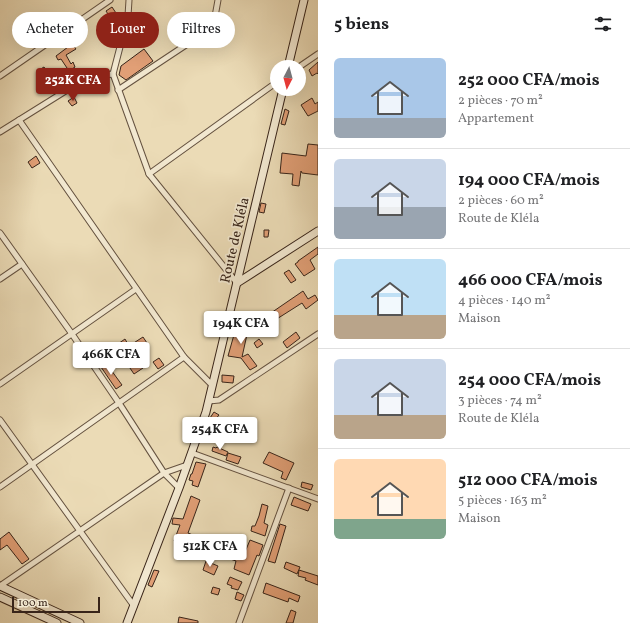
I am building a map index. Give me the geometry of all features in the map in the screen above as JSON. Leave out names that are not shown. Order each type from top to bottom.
[{"type":"main road","points":[[290,60],[304,0]]},
{"type":"main road","name":"Route de Kléla","points":[[127,623],[188,465],[209,401],[281,96]]},
{"type":"main road","points":[[237,283],[318,231]]},
{"type":"main road","points":[[0,586],[80,623]]},
{"type":"main road","points":[[0,596],[57,623]]},
{"type":"street","points":[[0,76],[110,0]]},
{"type":"street","points":[[130,0],[128,16],[112,74],[149,174],[237,283]]},
{"type":"street","points":[[118,90],[207,31],[214,22],[218,0]]},
{"type":"street","points":[[306,62],[318,54]]},
{"type":"street","points":[[0,132],[88,77],[112,74]]},
{"type":"street","points":[[149,174],[270,87]]},
{"type":"street","points":[[20,120],[184,357],[212,385]]},
{"type":"street","points":[[0,233],[72,334],[164,473],[179,488]]},
{"type":"street","points":[[0,279],[22,264]]},
{"type":"street","points":[[0,384],[136,289]]},
{"type":"street","points":[[209,401],[219,400],[318,334]]},
{"type":"street","points":[[0,487],[184,357]]},
{"type":"street","points":[[0,420],[134,606]]},
{"type":"street","points":[[192,453],[318,499]]},
{"type":"street","points":[[0,586],[164,473],[188,465]]},
{"type":"street","points":[[239,623],[289,488]]},
{"type":"building","points":[[112,7],[115,12],[107,12]]},
{"type":"building","points":[[67,48],[75,48],[76,49],[66,55],[71,64],[73,62],[75,67],[69,71],[61,59],[58,60],[56,56]]},
{"type":"building","points":[[144,49],[153,61],[126,80],[119,75],[121,66]]},
{"type":"building","points":[[318,62],[318,74],[317,73],[312,76],[309,70]]},
{"type":"building","points":[[44,67],[48,73],[42,76],[39,70]]},
{"type":"building","points":[[74,97],[77,103],[72,106],[68,101]]},
{"type":"building","points":[[312,98],[315,104],[318,102],[318,111],[308,116],[301,105]]},
{"type":"building","points":[[285,109],[289,111],[285,125],[281,124]]},
{"type":"building","points":[[308,144],[318,145],[318,175],[302,173],[301,171],[299,186],[292,185],[293,174],[280,173],[282,153],[306,156]]},
{"type":"building","points":[[36,156],[40,163],[32,168],[28,162]]},
{"type":"building","points":[[261,203],[266,204],[264,213],[259,212]]},
{"type":"building","points":[[264,230],[269,230],[268,237],[264,237]]},
{"type":"building","points":[[318,247],[318,254],[310,260],[315,269],[304,276],[295,264]]},
{"type":"building","points":[[289,270],[296,280],[291,283],[284,273]]},
{"type":"building","points":[[303,291],[308,299],[315,295],[318,300],[306,309],[302,303],[272,322],[268,315]]},
{"type":"building","points":[[239,317],[248,330],[242,357],[248,354],[257,366],[250,370],[241,358],[228,356]]},
{"type":"building","points":[[296,332],[300,338],[287,348],[283,342]]},
{"type":"building","points":[[143,337],[147,343],[132,353],[143,368],[134,374],[115,346],[125,339],[129,346]]},
{"type":"building","points":[[259,339],[263,344],[257,348],[254,343]]},
{"type":"building","points":[[159,358],[164,365],[158,369],[153,362]]},
{"type":"building","points":[[106,363],[122,385],[116,389],[101,367]]},
{"type":"building","points":[[222,375],[234,376],[233,383],[222,382]]},
{"type":"building","points":[[214,412],[219,415],[214,421],[210,418]]},
{"type":"building","points":[[216,430],[224,435],[222,441],[213,438]]},
{"type":"building","points":[[213,447],[217,447],[228,452],[226,456],[212,451]]},
{"type":"building","points":[[269,452],[294,463],[286,480],[281,478],[283,472],[263,463]]},
{"type":"building","points":[[228,453],[241,457],[238,464],[226,460]]},
{"type":"building","points":[[196,462],[206,464],[198,487],[192,485],[193,481],[189,480]]},
{"type":"building","points":[[302,482],[313,485],[311,490],[301,487]]},
{"type":"building","points":[[191,496],[200,500],[188,533],[224,548],[225,545],[245,552],[250,540],[263,545],[259,556],[257,555],[249,575],[234,569],[236,561],[183,541],[182,544],[174,541],[180,525],[172,524],[173,518],[183,519]]},
{"type":"building","points":[[294,497],[311,504],[308,511],[291,505]]},
{"type":"building","points":[[262,504],[268,506],[264,523],[268,525],[265,536],[251,531],[252,526],[255,526]]},
{"type":"building","points":[[280,524],[286,526],[275,563],[268,561]]},
{"type":"building","points":[[9,532],[29,559],[22,564],[7,545],[0,550],[0,539]]},
{"type":"building","points":[[206,561],[218,566],[214,575],[203,570]]},
{"type":"building","points":[[286,562],[300,567],[297,574],[284,568]]},
{"type":"building","points":[[154,570],[159,571],[152,587],[148,585]]},
{"type":"building","points":[[299,570],[318,576],[318,585],[305,580],[306,578],[298,576]]},
{"type":"building","points":[[230,577],[242,582],[238,590],[231,588],[232,586],[227,584]]},
{"type":"building","points":[[266,583],[300,596],[298,602],[289,598],[288,602],[263,593]]},
{"type":"building","points":[[213,587],[220,589],[218,595],[211,593]]},
{"type":"building","points":[[237,592],[244,595],[241,601],[235,599]]},
{"type":"building","points":[[291,610],[296,612],[293,623],[286,623]]},
{"type":"building","points":[[179,617],[198,621],[198,623],[178,623]]}]
